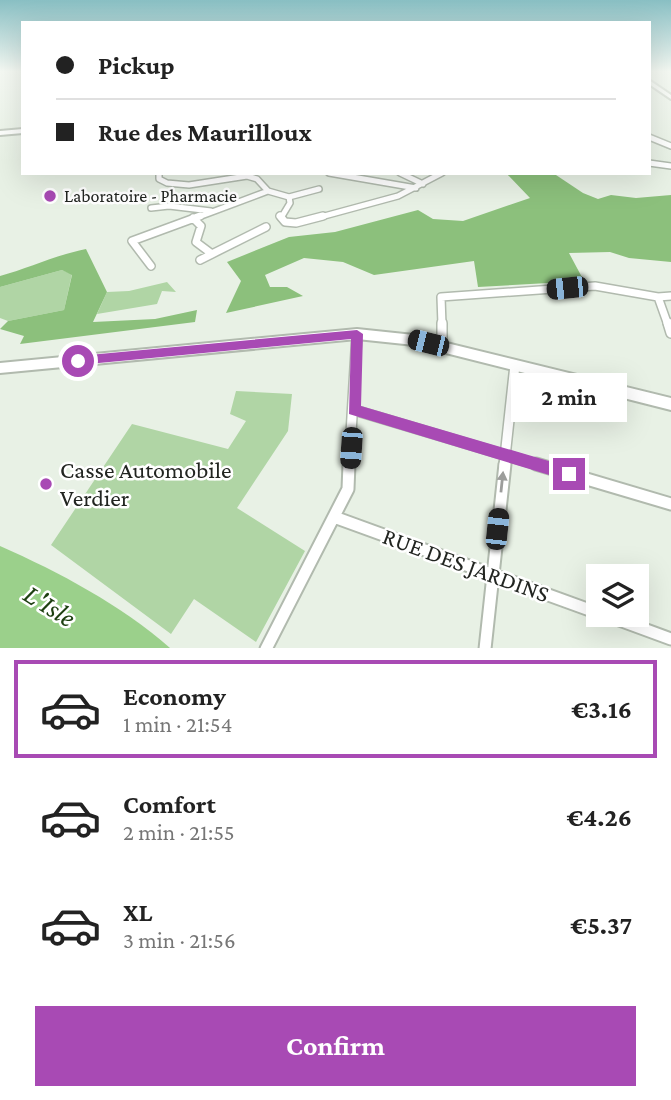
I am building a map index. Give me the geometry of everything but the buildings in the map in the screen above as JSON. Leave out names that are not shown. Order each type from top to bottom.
[{"type":"main road","points":[[0,133],[21,131]]},
{"type":"main road","points":[[0,368],[357,334],[401,338],[442,347],[671,404]]},
{"type":"street","points":[[651,138],[671,146]]},
{"type":"street","points":[[651,163],[671,166]]},
{"type":"street","points":[[159,175],[159,179],[168,184],[196,184],[249,175],[262,180],[268,191]]},
{"type":"street","points":[[343,175],[420,186]]},
{"type":"street","points":[[403,175],[420,186]]},
{"type":"street","points":[[289,197],[290,203],[280,216],[285,222],[296,223],[388,199],[439,175]]},
{"type":"street","points":[[151,266],[132,242],[268,191],[289,197],[319,189]]},
{"type":"street","points":[[151,208],[169,206],[213,211]]},
{"type":"street","points":[[194,218],[201,226],[195,236],[197,243],[212,254]]},
{"type":"street","points":[[200,260],[266,227]]},
{"type":"street","points":[[442,347],[438,309],[441,298],[594,286],[671,296]]},
{"type":"street","points":[[657,296],[671,332]]},
{"type":"street","points":[[268,648],[348,489],[357,334]]},
{"type":"street","points":[[485,648],[515,365]]},
{"type":"street","points":[[354,410],[671,504]]},
{"type":"street","name":"RUE DES JARDINS","points":[[334,517],[586,608]]},
{"type":"street","name":"RUE DES JARDINS","points":[[639,627],[671,639]]},
{"type":"shaded area","points":[[508,175],[556,175],[583,193],[598,199],[611,195],[636,198],[671,195],[671,262],[629,258],[610,252],[569,253],[584,281],[478,287],[474,261],[374,275],[343,262],[304,258],[265,275],[270,287],[287,287],[303,296],[226,313],[241,281],[227,262],[289,237],[335,232],[418,210],[433,219],[463,221],[530,198]]},
{"type":"shaded area","points":[[86,249],[107,292],[93,322],[155,319],[197,310],[195,322],[20,344],[24,336],[0,329],[8,321],[64,310],[72,275],[62,270],[0,287],[0,276]]},
{"type":"shaded area","points":[[62,270],[72,274],[64,310],[8,321],[0,318],[0,287]]},
{"type":"shaded area","points":[[167,282],[176,292],[162,291],[157,304],[97,314],[107,292],[129,291]]},
{"type":"shaded area","points":[[236,391],[292,394],[288,431],[237,508],[305,551],[256,642],[194,599],[171,634],[51,545],[132,424],[228,449],[246,421],[230,414]]},
{"type":"water","name":"L'Isle","points":[[0,546],[89,591],[151,632],[170,648],[0,648]]},
{"type":"place","name":"Laboratoire - Pharmacie","points":[[50,196]]},
{"type":"place","name":"Casse Automobile Verdier","points":[[46,484]]},
{"type":"route","points":[[78,361],[357,334],[354,410],[569,474]]}]
